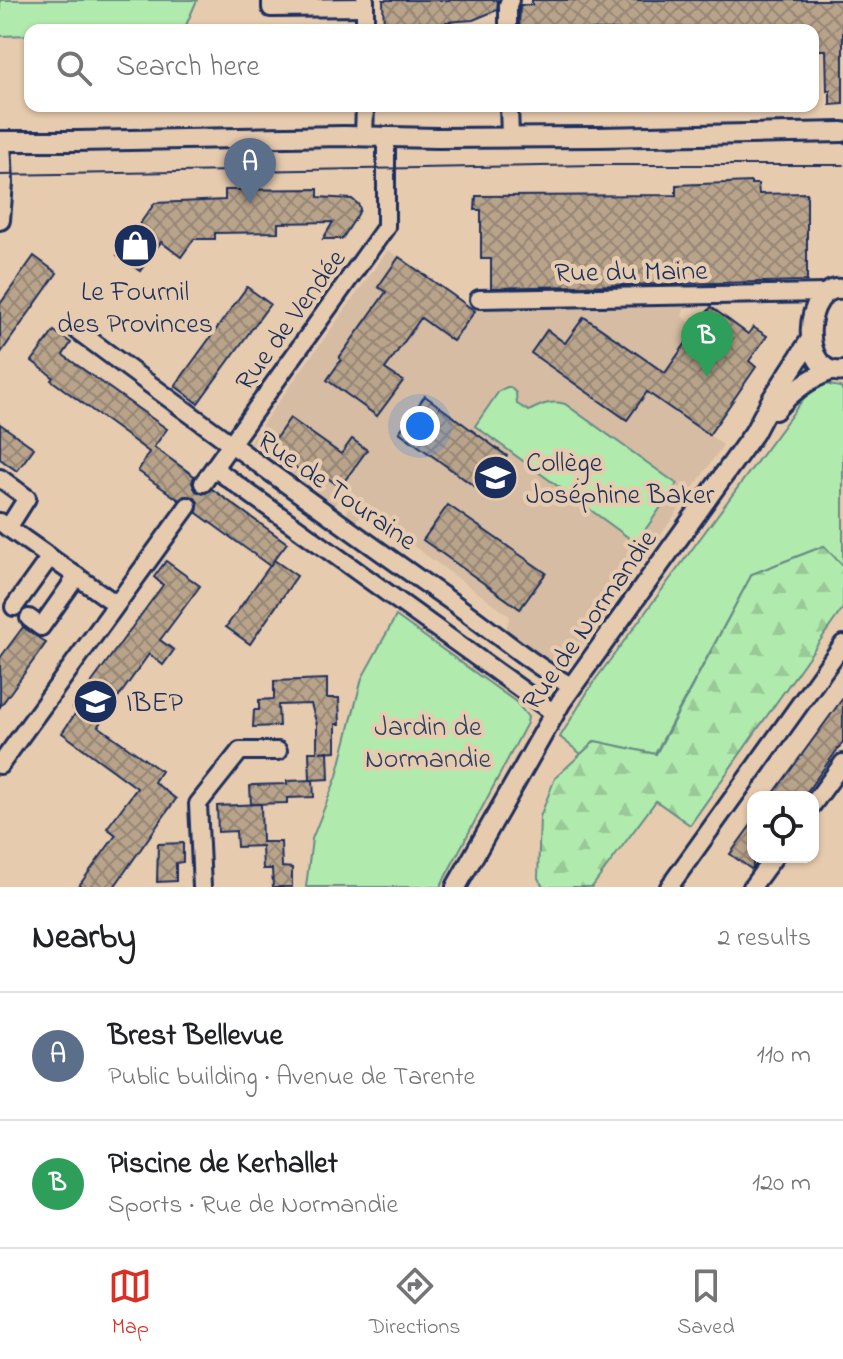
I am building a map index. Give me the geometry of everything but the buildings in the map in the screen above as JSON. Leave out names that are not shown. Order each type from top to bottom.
[{"type":"street","points":[[508,24],[510,0]]},
{"type":"street","points":[[271,4],[365,4]]},
{"type":"street","points":[[364,136],[365,112]]},
{"type":"street","points":[[509,112],[510,136]]},
{"type":"street","points":[[0,220],[3,175],[0,141],[843,132]]},
{"type":"street","name":"Rue de Vendée","points":[[203,483],[386,227],[386,137]]},
{"type":"street","points":[[837,287],[816,306],[811,339],[813,350],[823,367],[839,373]]},
{"type":"street","name":"Rue du Maine","points":[[479,299],[784,293],[837,287]]},
{"type":"street","points":[[784,293],[802,303],[813,315]]},
{"type":"street","name":"Rue de Touraine","points":[[78,331],[231,445],[476,618],[548,673],[571,686]]},
{"type":"street","name":"Rue de Normandie","points":[[754,433],[811,339]]},
{"type":"street","name":"Rue de Normandie","points":[[456,887],[571,686],[754,433],[793,392],[809,381],[839,373]]},
{"type":"street","name":"Rue de Touraine","points":[[214,468],[554,713]]},
{"type":"street","points":[[0,478],[27,498],[4,525],[116,604]]},
{"type":"street","points":[[0,765],[188,506]]},
{"type":"street","points":[[14,607],[50,557]]},
{"type":"street","points":[[29,618],[41,627],[77,576]]},
{"type":"street","points":[[677,883],[843,644]]},
{"type":"street","points":[[202,887],[198,804],[240,751],[278,751]]},
{"type":"street","points":[[819,796],[843,763]]},
{"type":"street","points":[[752,887],[770,863]]},
{"type":"shaded area","name":"Collège Joséphine Baker","points":[[388,250],[475,311],[521,305],[681,302],[685,306],[682,316],[696,328],[657,386],[668,406],[723,445],[631,578],[560,670],[505,631],[510,616],[408,542],[400,540],[365,515],[353,521],[347,516],[348,506],[341,500],[331,507],[250,445]]},
{"type":"green space","points":[[0,0],[197,0],[187,24],[24,24],[24,35],[0,36]]},
{"type":"green space","points":[[824,384],[840,387],[843,391],[843,566],[824,546],[752,574],[655,754],[595,741],[581,754],[560,737],[593,683],[810,390]]},
{"type":"green space","points":[[507,387],[516,393],[517,404],[529,411],[550,403],[565,404],[677,484],[636,543],[475,426],[499,391]]},
{"type":"green space","points":[[824,546],[843,566],[843,608],[690,825],[656,801],[592,887],[543,887],[538,878],[540,817],[555,778],[595,741],[656,754],[752,574]]},
{"type":"green space","name":"Jardin de Normandie","points":[[396,616],[516,702],[528,717],[527,723],[440,887],[306,887],[312,839],[337,776],[362,678]]},
{"type":"tram line","points":[[0,175],[596,165],[843,165]]},
{"type":"place","name":"Brest Bellevue","points":[[250,204]]},
{"type":"place","name":"Le Fournil des Provinces","points":[[135,246]]},
{"type":"place","name":"Piscine de Kerhallet","points":[[707,377]]},
{"type":"place","name":"Collège Joséphine Baker","points":[[495,477]]},
{"type":"place","name":"IBEP","points":[[95,701]]}]
